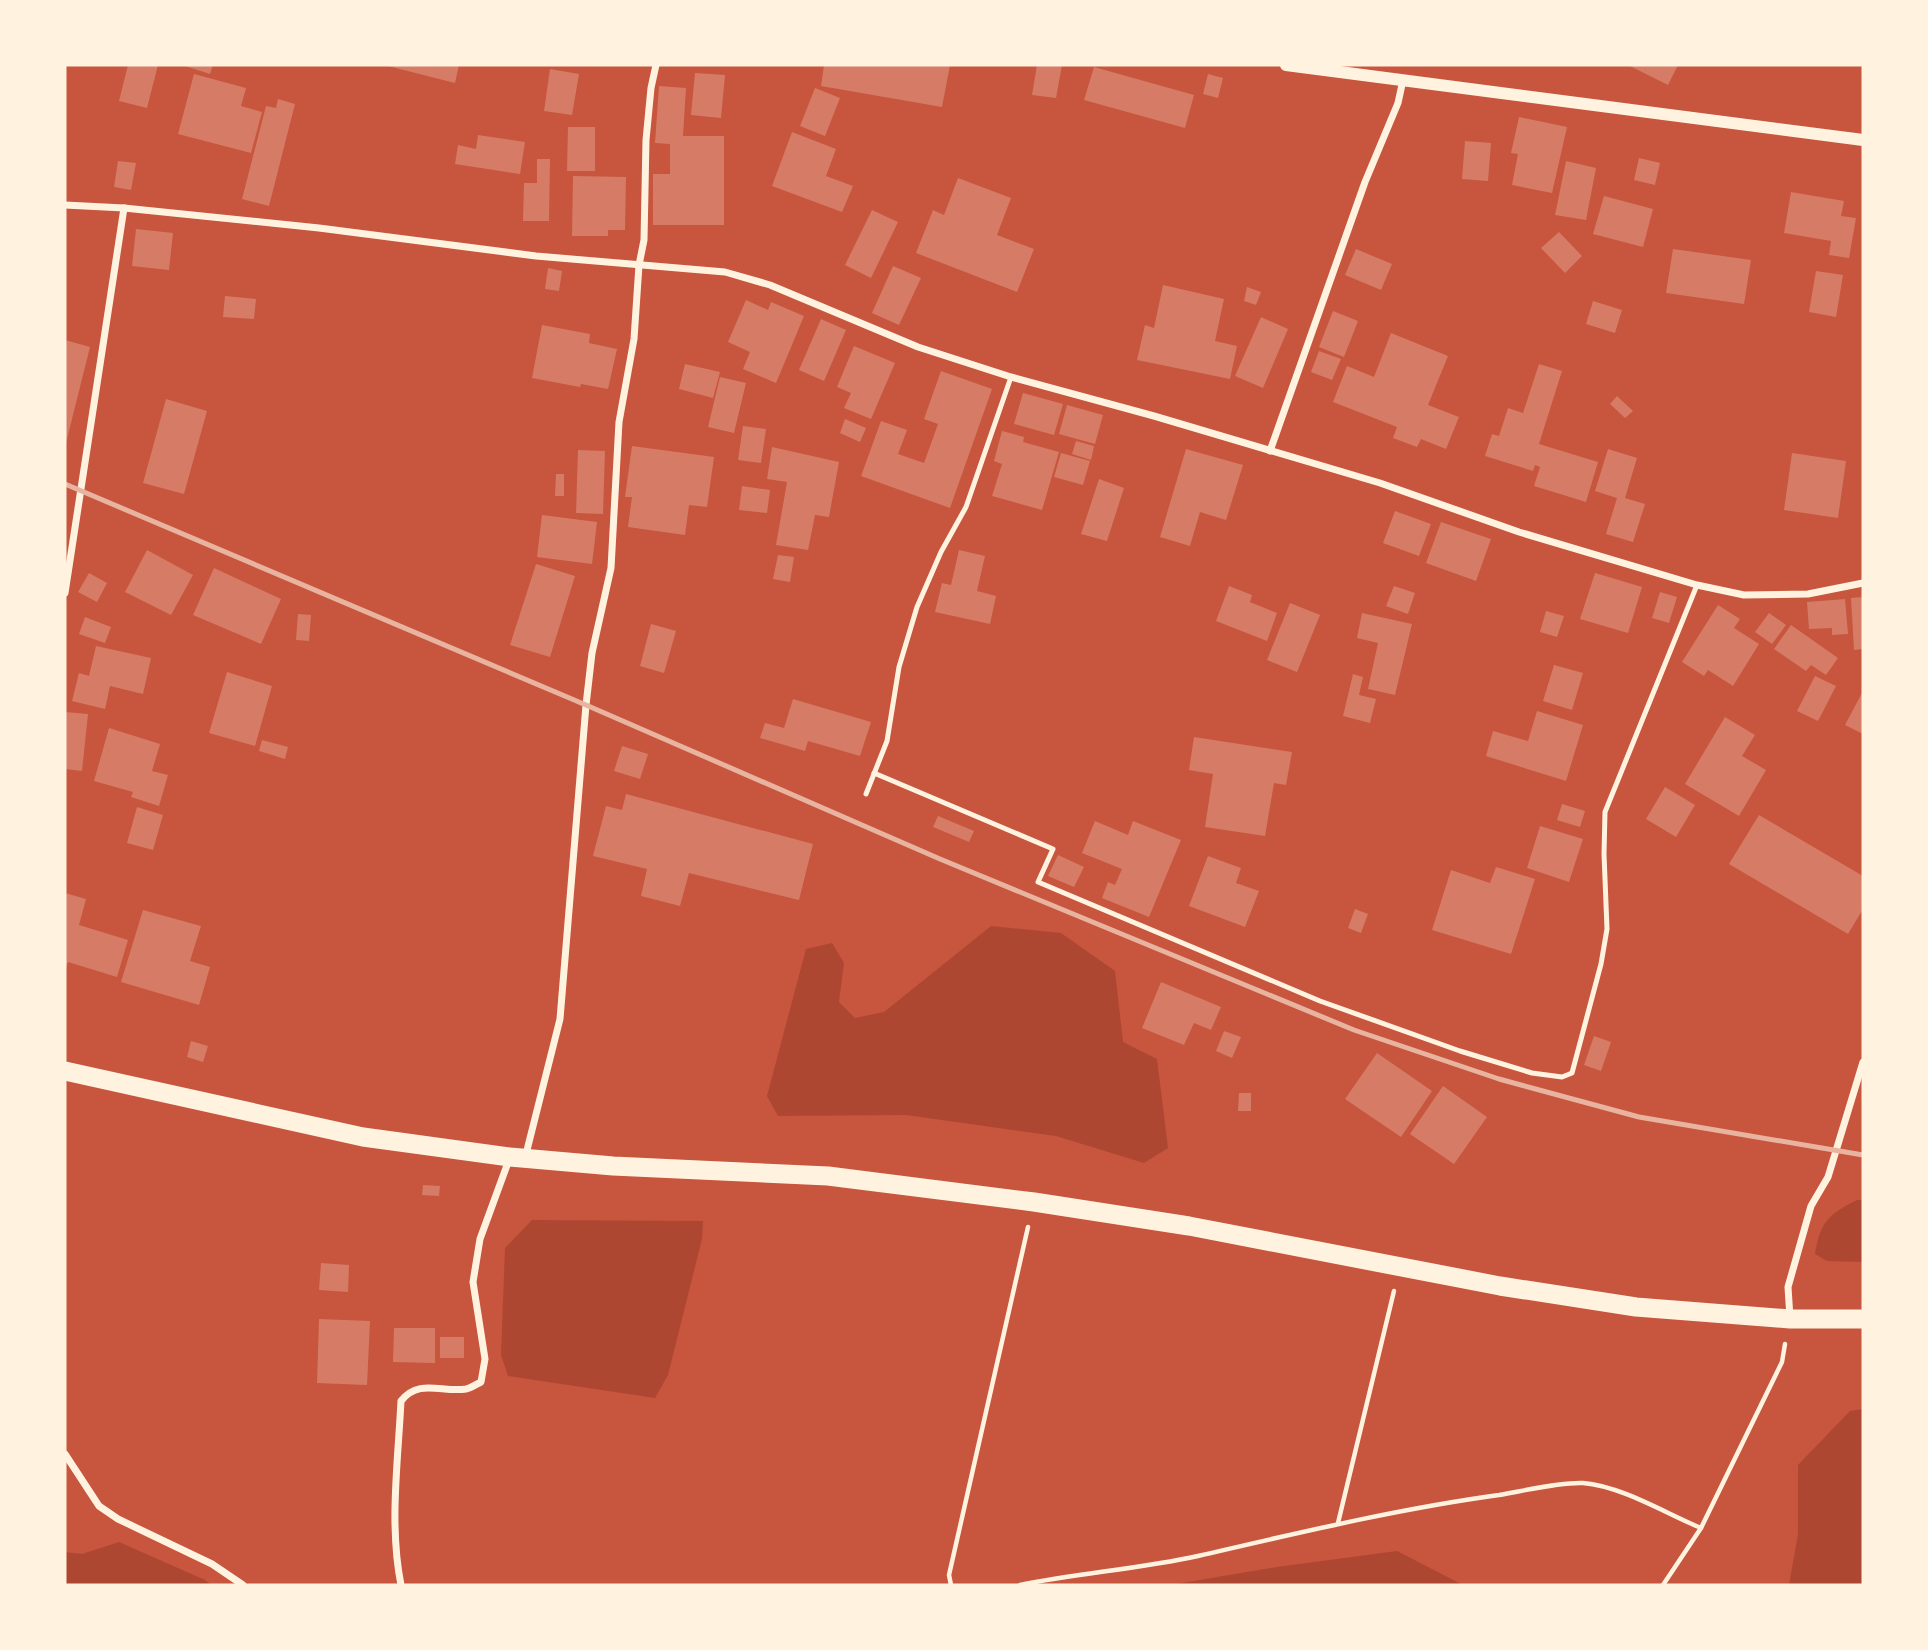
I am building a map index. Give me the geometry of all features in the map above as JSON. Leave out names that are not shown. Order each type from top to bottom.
[{"type":"highway","points":[[65,1070],[363,1137],[518,1158],[613,1166],[828,1176],[1034,1202],[1189,1226],[1500,1286],[1636,1307],[1790,1319],[1863,1318]]},
{"type":"street","points":[[401,1585],[396,1560],[395,1525],[401,1401],[409,1392],[422,1388],[467,1389],[481,1382],[485,1359],[473,1282],[480,1238],[518,1158],[560,1019],[586,705],[592,653],[611,568],[619,422],[634,339],[639,265],[644,240],[646,140],[656,65]]},
{"type":"street","points":[[1286,65],[1863,140]]},
{"type":"street","points":[[1270,451],[1365,182],[1398,103],[1404,80]]},
{"type":"street","points":[[65,205],[124,208],[319,228],[536,256],[724,272],[769,285],[918,347],[1011,377],[1380,483],[1519,532],[1697,585],[1744,595],[1808,594],[1863,583]]},
{"type":"street","points":[[65,593],[124,208]]},
{"type":"street","points":[[1790,1319],[1787,1287],[1811,1206],[1828,1177],[1863,1062]]},
{"type":"street","points":[[65,1454],[99,1506],[118,1520],[212,1564],[243,1585]]},
{"type":"lane","points":[[866,794],[887,741],[899,667],[917,607],[941,552],[966,507],[1011,377]]},
{"type":"lane","points":[[874,773],[1053,849],[1038,882],[1320,1001],[1460,1051],[1532,1073],[1563,1077],[1572,1073],[1601,964],[1607,929],[1605,812],[1697,585]]},
{"type":"path","points":[[951,1585],[949,1575],[1034,1202]]},
{"type":"path","points":[[1338,1523],[1401,1266]]},
{"type":"path","points":[[1663,1585],[1700,1528],[1782,1362],[1790,1319]]},
{"type":"path","points":[[1020,1585],[1194,1557],[1338,1523],[1580,1483],[1605,1486],[1700,1528]]},
{"type":"shaded area","points":[[991,926],[1061,933],[1115,971],[1123,1042],[1157,1059],[1168,1148],[1144,1163],[1056,1136],[906,1115],[778,1116],[767,1096],[806,949],[832,943],[844,963],[839,1002],[855,1018],[884,1012]]},
{"type":"shaded area","points":[[1857,1200],[1863,1200],[1863,1262],[1827,1261],[1815,1254],[1827,1220]]},
{"type":"shaded area","points":[[532,1220],[703,1221],[702,1239],[668,1375],[655,1398],[508,1376],[501,1355],[505,1248]]},
{"type":"shaded area","points":[[1863,1409],[1863,1585],[1789,1585],[1798,1534],[1798,1465],[1850,1411]]},
{"type":"shaded area","points":[[119,1542],[211,1585],[65,1585],[65,1552],[82,1554]]},
{"type":"shaded area","points":[[1397,1551],[1463,1585],[1170,1585],[1277,1567]]},
{"type":"building","points":[[128,65],[158,65],[147,108],[119,101]]},
{"type":"building","points":[[182,65],[213,65],[210,74]]},
{"type":"building","points":[[384,65],[459,65],[455,83]]},
{"type":"building","points":[[824,65],[950,65],[942,107],[821,86]]},
{"type":"building","points":[[1037,65],[1062,65],[1056,98],[1032,95]]},
{"type":"building","points":[[1628,65],[1678,65],[1668,85]]},
{"type":"building","points":[[1094,67],[1194,95],[1185,128],[1084,100]]},
{"type":"building","points":[[550,69],[579,74],[572,115],[544,111]]},
{"type":"building","points":[[695,73],[725,75],[721,118],[691,115]]},
{"type":"building","points":[[194,74],[246,88],[241,106],[262,112],[251,153],[178,134]]},
{"type":"building","points":[[1208,74],[1223,78],[1218,98],[1203,94]]},
{"type":"building","points":[[659,86],[686,88],[683,136],[724,136],[724,225],[653,225],[653,174],[670,174],[670,144],[655,143]]},
{"type":"building","points":[[815,88],[840,98],[825,136],[800,126]]},
{"type":"building","points":[[278,99],[295,104],[269,206],[242,199],[266,106],[276,108]]},
{"type":"building","points":[[1519,117],[1567,127],[1552,193],[1512,185],[1518,154],[1511,153]]},
{"type":"building","points":[[568,127],[595,127],[595,171],[567,171]]},
{"type":"building","points":[[792,132],[836,149],[826,176],[853,186],[842,212],[772,186]]},
{"type":"building","points":[[478,135],[525,142],[520,174],[455,164],[458,145],[476,149]]},
{"type":"building","points":[[1465,141],[1491,143],[1488,181],[1462,179]]},
{"type":"building","points":[[1639,158],[1660,163],[1655,185],[1634,180]]},
{"type":"building","points":[[537,159],[550,159],[549,221],[523,221],[524,183],[537,183]]},
{"type":"building","points":[[118,161],[136,163],[131,190],[114,187]]},
{"type":"building","points":[[1566,161],[1596,168],[1586,220],[1555,215]]},
{"type":"building","points":[[573,176],[626,177],[625,230],[608,230],[608,236],[572,236]]},
{"type":"building","points":[[958,178],[1011,198],[997,235],[1034,249],[1017,292],[916,253],[933,210],[944,215]]},
{"type":"building","points":[[1791,192],[1844,201],[1841,216],[1856,218],[1849,258],[1829,255],[1831,241],[1784,233]]},
{"type":"building","points":[[1604,196],[1653,209],[1643,247],[1593,234]]},
{"type":"building","points":[[872,210],[898,222],[871,278],[845,265]]},
{"type":"building","points":[[136,229],[173,233],[169,270],[132,266]]},
{"type":"building","points":[[1559,232],[1582,256],[1565,273],[1541,248]]},
{"type":"building","points":[[1356,249],[1392,264],[1381,290],[1345,275]]},
{"type":"building","points":[[1673,249],[1751,260],[1744,304],[1666,293]]},
{"type":"building","points":[[893,266],[921,278],[899,325],[872,313]]},
{"type":"building","points":[[548,268],[562,271],[559,291],[545,289]]},
{"type":"building","points":[[1816,271],[1843,275],[1836,317],[1809,312]]},
{"type":"building","points":[[1163,285],[1224,299],[1215,341],[1237,346],[1230,379],[1137,360],[1145,325],[1154,328]]},
{"type":"building","points":[[1247,287],[1261,292],[1256,305],[1244,301]]},
{"type":"building","points":[[225,296],[256,299],[254,319],[223,317]]},
{"type":"building","points":[[746,300],[768,310],[771,302],[804,316],[776,383],[743,369],[750,352],[728,342]]},
{"type":"building","points":[[1593,301],[1622,310],[1615,333],[1586,324]]},
{"type":"building","points":[[1333,311],[1358,321],[1344,357],[1319,347]]},
{"type":"building","points":[[1261,317],[1288,329],[1263,388],[1235,376]]},
{"type":"building","points":[[821,319],[846,330],[824,381],[799,370]]},
{"type":"building","points":[[542,325],[590,334],[589,343],[617,349],[608,389],[532,378]]},
{"type":"building","points":[[1391,333],[1448,356],[1428,405],[1459,417],[1446,449],[1421,439],[1417,447],[1393,438],[1397,427],[1333,402],[1347,366],[1374,377]]},
{"type":"building","points":[[65,340],[90,347],[66,443],[65,443]]},
{"type":"building","points":[[854,346],[895,363],[871,419],[844,408],[851,393],[837,387]]},
{"type":"building","points":[[1319,351],[1341,359],[1332,380],[1311,372]]},
{"type":"building","points":[[685,364],[720,372],[713,398],[679,389]]},
{"type":"building","points":[[1539,364],[1562,371],[1539,444],[1598,462],[1586,502],[1534,486],[1540,467],[1535,465],[1533,471],[1485,456],[1492,434],[1499,436],[1508,408],[1523,413]]},
{"type":"building","points":[[941,371],[992,389],[950,508],[861,476],[881,421],[907,430],[898,454],[924,463],[938,424],[924,419]]},
{"type":"building","points":[[720,377],[746,383],[734,433],[708,427]]},
{"type":"building","points":[[1023,393],[1063,404],[1054,435],[1014,424]]},
{"type":"building","points":[[1617,396],[1633,411],[1625,418],[1610,404]]},
{"type":"building","points":[[166,399],[207,411],[184,494],[143,483]]},
{"type":"building","points":[[1067,405],[1103,415],[1095,444],[1059,434]]},
{"type":"building","points":[[845,419],[866,428],[860,442],[840,433]]},
{"type":"building","points":[[743,426],[766,429],[761,463],[738,460]]},
{"type":"building","points":[[1002,431],[1024,437],[1023,442],[1059,452],[1042,510],[992,496],[1002,464],[994,461]]},
{"type":"building","points":[[1076,441],[1094,446],[1091,460],[1072,454]]},
{"type":"building","points":[[632,446],[714,457],[707,507],[689,505],[685,535],[628,527],[632,497],[625,497]]},
{"type":"building","points":[[772,447],[839,462],[829,517],[815,515],[808,550],[776,545],[787,482],[767,479]]},
{"type":"building","points":[[1186,449],[1243,465],[1226,520],[1200,512],[1190,546],[1160,537]]},
{"type":"building","points":[[1608,449],[1637,458],[1625,498],[1645,504],[1633,542],[1606,534],[1617,498],[1595,491]]},
{"type":"building","points":[[578,450],[605,451],[603,514],[576,513]]},
{"type":"building","points":[[1061,453],[1090,461],[1083,485],[1054,477]]},
{"type":"building","points":[[1792,453],[1846,461],[1838,518],[1784,510]]},
{"type":"building","points":[[556,474],[564,474],[564,496],[555,496]]},
{"type":"building","points":[[1099,479],[1124,488],[1107,541],[1081,534]]},
{"type":"building","points":[[742,486],[770,490],[767,513],[739,510]]},
{"type":"building","points":[[1395,511],[1431,524],[1419,556],[1383,543]]},
{"type":"building","points":[[542,515],[597,522],[592,564],[537,557]]},
{"type":"building","points":[[1441,522],[1491,539],[1476,581],[1426,563]]},
{"type":"building","points":[[147,550],[193,575],[171,615],[125,592]]},
{"type":"building","points":[[959,550],[985,556],[977,591],[996,596],[990,624],[935,612],[942,583],[951,585]]},
{"type":"building","points":[[778,555],[794,557],[790,582],[773,579]]},
{"type":"building","points":[[536,564],[575,576],[550,657],[510,645]]},
{"type":"building","points":[[214,568],[281,599],[261,644],[193,615]]},
{"type":"building","points":[[89,573],[107,583],[97,602],[78,592]]},
{"type":"building","points":[[1595,573],[1642,587],[1628,633],[1580,619]]},
{"type":"building","points":[[1229,586],[1252,595],[1250,602],[1277,613],[1267,641],[1216,621]]},
{"type":"building","points":[[1394,586],[1415,593],[1408,614],[1386,606]]},
{"type":"building","points":[[1660,592],[1677,597],[1669,623],[1652,618]]},
{"type":"building","points":[[1863,597],[1863,649],[1854,650],[1851,598]]},
{"type":"building","points":[[1845,599],[1848,634],[1832,635],[1832,628],[1809,629],[1807,602]]},
{"type":"building","points":[[1290,603],[1320,615],[1297,672],[1267,660]]},
{"type":"building","points":[[1718,605],[1740,619],[1734,628],[1759,644],[1733,686],[1708,670],[1704,676],[1682,662]]},
{"type":"building","points":[[1546,611],[1564,616],[1557,637],[1540,632]]},
{"type":"building","points":[[1362,613],[1412,624],[1395,695],[1368,689],[1378,643],[1357,638]]},
{"type":"building","points":[[1769,613],[1786,625],[1772,644],[1755,632]]},
{"type":"building","points":[[298,614],[311,615],[309,641],[296,640]]},
{"type":"building","points":[[85,617],[111,627],[105,643],[79,634]]},
{"type":"building","points":[[651,624],[676,631],[664,673],[640,666]]},
{"type":"building","points":[[1791,625],[1838,658],[1826,675],[1811,665],[1806,671],[1774,649]]},
{"type":"building","points":[[96,646],[151,658],[143,694],[110,686],[105,709],[72,701],[79,673],[89,676]]},
{"type":"building","points":[[1554,665],[1583,673],[1572,710],[1543,701]]},
{"type":"building","points":[[227,672],[272,686],[255,746],[209,733]]},
{"type":"building","points":[[1353,674],[1363,677],[1359,695],[1376,699],[1370,723],[1343,716]]},
{"type":"building","points":[[1815,676],[1836,686],[1818,721],[1797,711]]},
{"type":"building","points":[[1863,691],[1863,734],[1845,725]]},
{"type":"building","points":[[793,699],[871,722],[860,756],[808,741],[805,751],[760,738],[765,723],[784,728]]},
{"type":"building","points":[[1537,711],[1583,725],[1566,781],[1486,756],[1493,731],[1528,741]]},
{"type":"building","points":[[65,712],[88,714],[82,771],[65,769]]},
{"type":"building","points":[[1725,717],[1755,735],[1742,756],[1766,770],[1739,816],[1685,784]]},
{"type":"building","points":[[109,728],[160,744],[152,771],[168,775],[159,806],[131,797],[133,792],[94,781]]},
{"type":"building","points":[[1194,737],[1292,752],[1286,785],[1274,783],[1265,836],[1205,827],[1213,774],[1189,770]]},
{"type":"building","points":[[262,740],[288,747],[285,759],[259,751]]},
{"type":"building","points":[[622,746],[648,754],[640,779],[614,771]]},
{"type":"building","points":[[1665,787],[1695,805],[1676,837],[1646,819]]},
{"type":"building","points":[[626,794],[813,844],[799,900],[689,873],[680,906],[641,896],[647,869],[593,856],[606,806],[622,810]]},
{"type":"building","points":[[1562,804],[1585,811],[1580,827],[1557,820]]},
{"type":"building","points":[[137,807],[163,815],[153,850],[127,843]]},
{"type":"building","points":[[1759,815],[1863,876],[1863,909],[1848,934],[1729,864]]},
{"type":"building","points":[[938,816],[974,831],[969,842],[933,827]]},
{"type":"building","points":[[1095,821],[1128,835],[1133,821],[1181,840],[1149,917],[1102,898],[1108,882],[1115,885],[1122,869],[1082,853]]},
{"type":"building","points":[[1540,826],[1583,839],[1569,882],[1527,868]]},
{"type":"building","points":[[1058,855],[1084,867],[1074,887],[1048,876]]},
{"type":"building","points":[[1208,856],[1241,868],[1236,883],[1259,891],[1245,927],[1189,906]]},
{"type":"building","points":[[1496,867],[1535,879],[1511,954],[1432,930],[1451,870],[1490,883]]},
{"type":"building","points":[[65,893],[86,899],[79,925],[128,940],[117,977],[68,962],[65,971]]},
{"type":"building","points":[[1355,909],[1368,914],[1361,933],[1348,928]]},
{"type":"building","points":[[143,910],[201,926],[190,961],[210,967],[199,1005],[121,982]]},
{"type":"building","points":[[1161,982],[1221,1007],[1211,1030],[1194,1023],[1184,1045],[1142,1028]]},
{"type":"building","points":[[1224,1031],[1241,1037],[1232,1058],[1216,1051]]},
{"type":"building","points":[[1594,1036],[1611,1042],[1601,1071],[1584,1065]]},
{"type":"building","points":[[191,1041],[208,1046],[203,1062],[187,1057]]},
{"type":"building","points":[[1377,1053],[1432,1091],[1401,1137],[1345,1099]]},
{"type":"building","points":[[1443,1086],[1487,1117],[1454,1164],[1410,1134]]},
{"type":"building","points":[[1239,1093],[1251,1093],[1251,1111],[1238,1111]]},
{"type":"building","points":[[423,1185],[440,1186],[439,1196],[422,1195]]},
{"type":"building","points":[[321,1263],[349,1265],[348,1292],[319,1290]]},
{"type":"building","points":[[319,1319],[370,1321],[367,1385],[317,1383]]},
{"type":"building","points":[[394,1328],[435,1328],[435,1363],[393,1362]]},
{"type":"building","points":[[440,1337],[464,1337],[464,1358],[440,1358]]},
{"type":"railway","points":[[65,484],[586,705],[940,859],[1354,1030],[1499,1079],[1639,1117],[1863,1155]]}]
